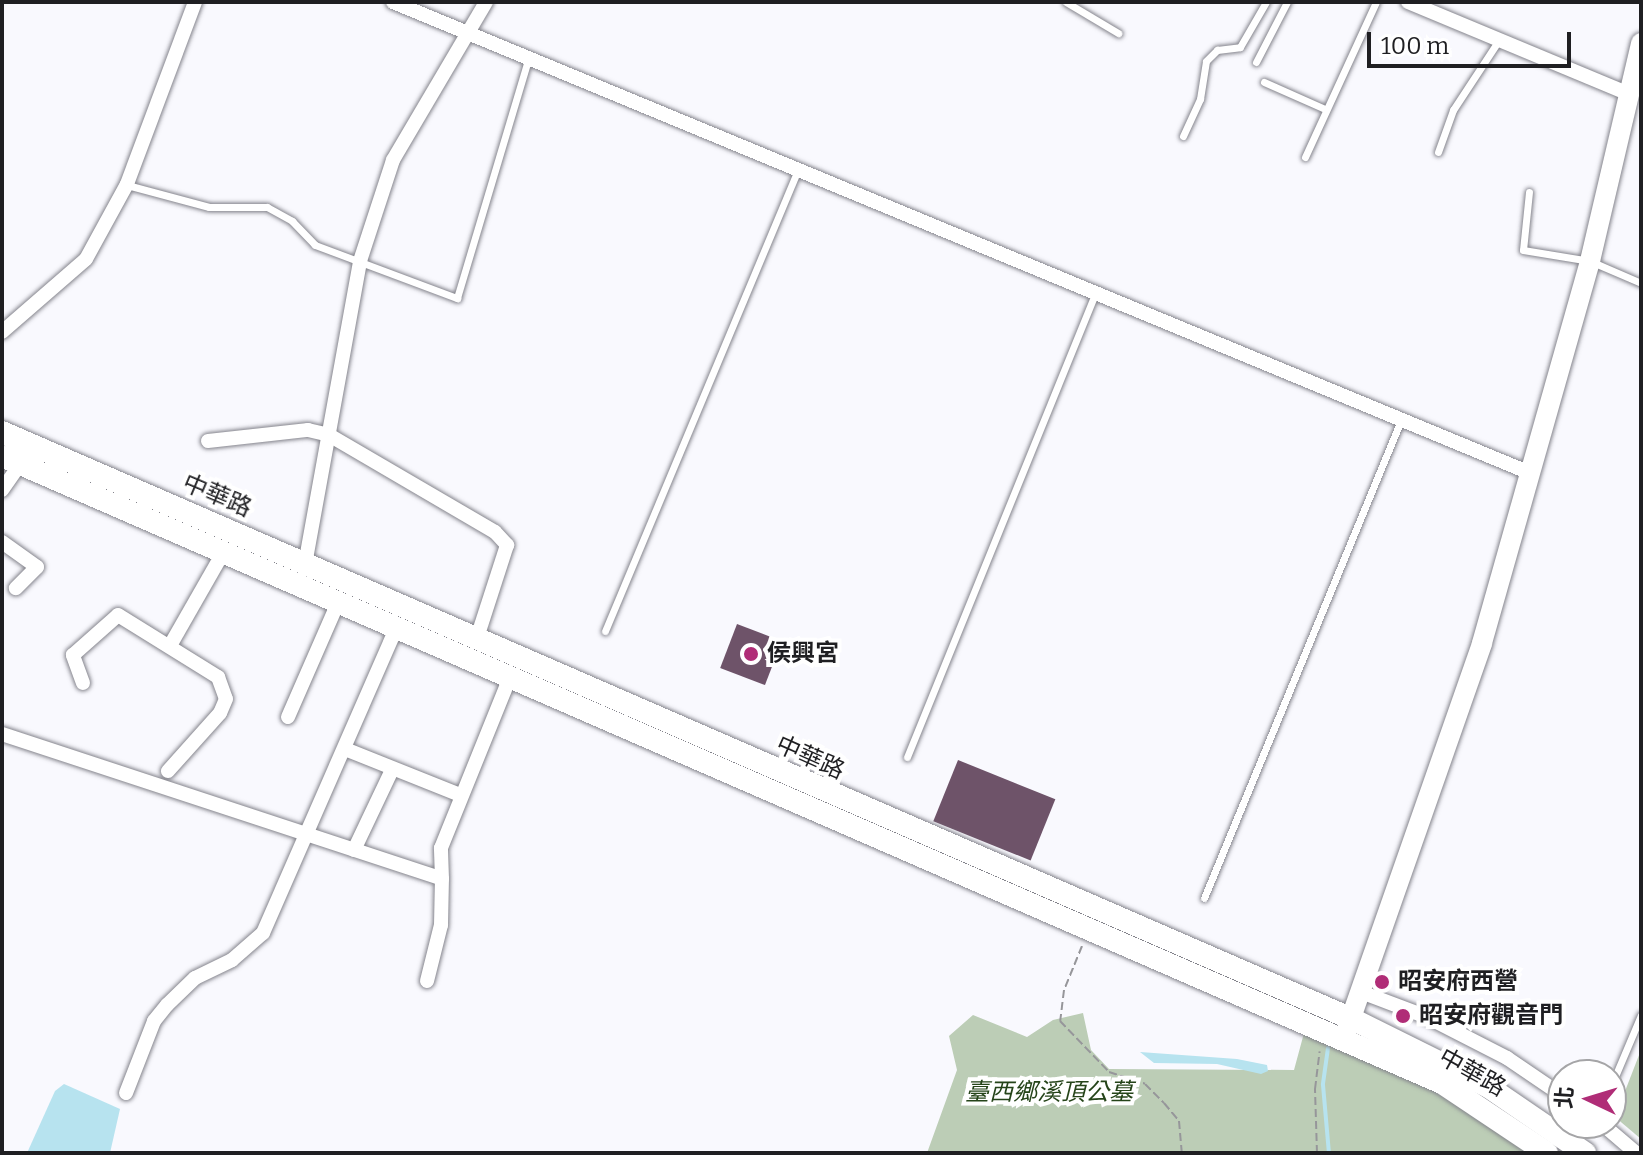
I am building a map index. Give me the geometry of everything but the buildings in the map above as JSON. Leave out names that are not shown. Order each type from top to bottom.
[{"type":"main road","name":"中華路","points":[[2,432],[304,573],[477,638],[1352,1019],[1487,1086],[1585,1153]]},
{"type":"main road","name":"中華路","points":[[11,460],[224,551],[304,573],[339,600],[510,677],[1442,1083],[1547,1153]]},
{"type":"street","points":[[2,332],[86,259],[127,184],[195,2]]},
{"type":"street","points":[[393,2],[797,173],[1530,473]]},
{"type":"street","points":[[304,573],[360,261],[393,160],[486,2]]},
{"type":"street","points":[[1408,2],[1629,94]]},
{"type":"street","points":[[1336,1037],[1352,1019],[1482,643],[1590,261],[1641,44]]},
{"type":"street","points":[[208,441],[308,430],[329,435],[495,532],[507,545],[477,638]]},
{"type":"street","points":[[2,490],[11,460]]},
{"type":"street","points":[[2,542],[37,567],[16,588]]},
{"type":"street","points":[[171,644],[224,551]]},
{"type":"street","points":[[288,717],[339,600]]},
{"type":"street","points":[[83,683],[73,655],[118,615],[171,644],[218,677],[226,699],[220,713],[168,771]]},
{"type":"street","points":[[126,1093],[154,1021],[167,1005],[195,978],[232,960],[263,933],[397,626]]},
{"type":"street","points":[[427,981],[441,925],[441,848],[510,677]]},
{"type":"street","points":[[2,734],[442,879]]},
{"type":"street","points":[[345,749],[460,795]]},
{"type":"street","points":[[354,850],[392,770]]},
{"type":"street","points":[[1361,992],[1427,1017],[1507,1058],[1547,1085]]},
{"type":"street","points":[[1620,1139],[1636,1153]]},
{"type":"lane","points":[[1066,2],[1118,33]]},
{"type":"lane","points":[[1183,136],[1200,99],[1206,61],[1217,50],[1240,47],[1266,2]]},
{"type":"lane","points":[[1256,62],[1287,2]]},
{"type":"lane","points":[[1305,157],[1376,2]]},
{"type":"lane","points":[[1438,152],[1453,110],[1499,40]]},
{"type":"lane","points":[[127,184],[209,207],[267,207],[292,221],[315,245],[457,298],[528,60]]},
{"type":"lane","points":[[1264,82],[1325,109]]},
{"type":"lane","points":[[605,631],[797,173]]},
{"type":"lane","points":[[1529,192],[1523,250],[1590,261],[1641,283]]},
{"type":"lane","points":[[907,757],[1094,296]]},
{"type":"lane","points":[[1204,898],[1401,420]]},
{"type":"lane","points":[[1622,1059],[1641,1015]]},
{"type":"path","points":[[1090,928],[1064,990],[1060,1021],[1109,1072],[1145,1084],[1164,1103],[1179,1121],[1182,1153]]},
{"type":"path","points":[[1317,1153],[1315,1074],[1336,1037]]},
{"type":"green space","name":"臺西鄉溪頂公墓","points":[[1083,1013],[1091,1050],[1109,1069],[1294,1070],[1304,1033],[1443,1093],[1536,1153],[927,1153],[957,1070],[949,1036],[973,1015],[1027,1037],[1053,1020]]},
{"type":"green space","points":[[1641,1050],[1641,1139],[1627,1127],[1627,1086]]},
{"type":"water","points":[[1140,1052],[1237,1059],[1267,1065],[1268,1071],[1261,1074],[1217,1064],[1154,1063]]},
{"type":"water","points":[[64,1084],[120,1109],[110,1153],[27,1153],[55,1091]]},
{"type":"waterway","points":[[1328,1048],[1323,1085],[1329,1153]]},
{"type":"place","name":"侯興宮","points":[[751,654]]},
{"type":"place","name":"昭安府西營","points":[[1382,982]]},
{"type":"place","name":"昭安府觀音門","points":[[1403,1016]]}]
